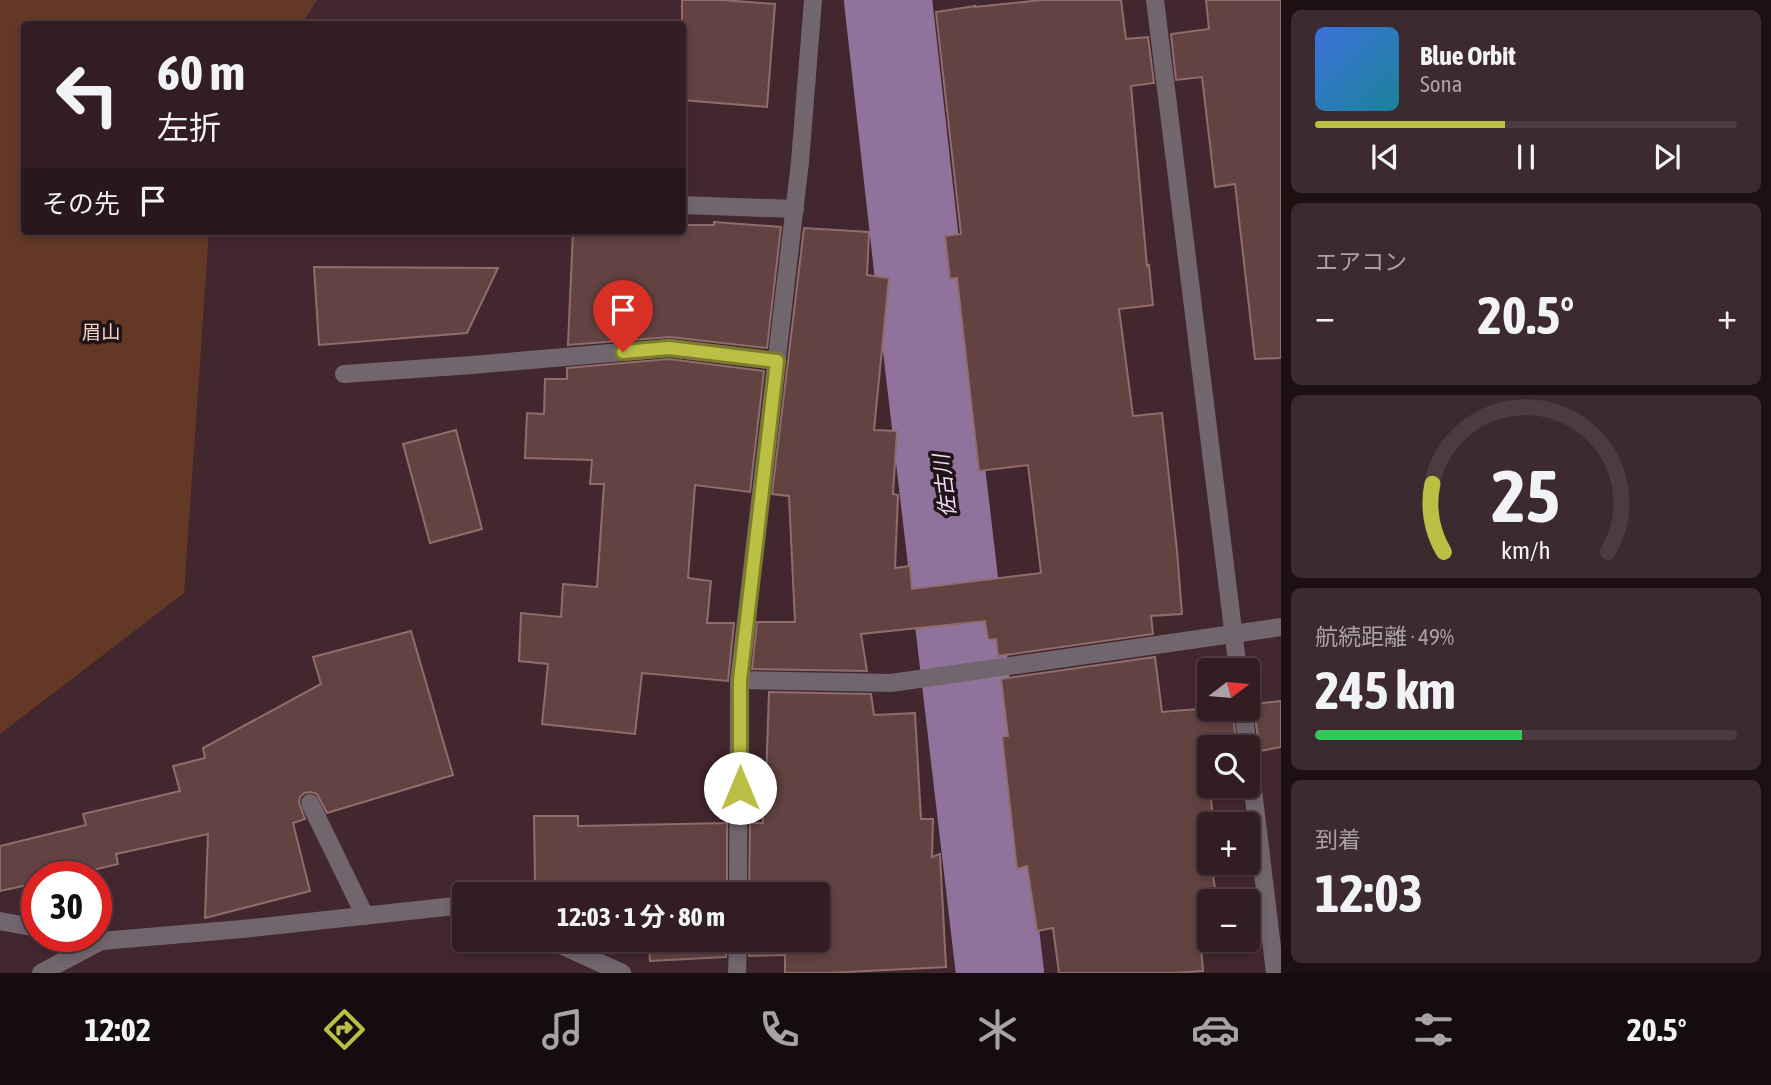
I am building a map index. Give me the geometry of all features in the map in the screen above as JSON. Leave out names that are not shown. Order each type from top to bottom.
[{"type":"street","points":[[738,882],[740,680],[795,209],[813,0]]},
{"type":"street","points":[[1154,0],[1237,658]]},
{"type":"street","points":[[686,205],[795,209]]},
{"type":"street","points":[[344,374],[669,348],[777,361]]},
{"type":"street","points":[[740,680],[891,683],[1281,627]]},
{"type":"street","points":[[1254,798],[1275,973]]},
{"type":"street","points":[[310,803],[365,916]]},
{"type":"street","points":[[112,940],[452,906]]},
{"type":"street","points":[[0,921],[21,925]]},
{"type":"street","points":[[41,973],[80,952]]},
{"type":"street","points":[[576,952],[622,973]]},
{"type":"street","points":[[737,973],[738,952]]},
{"type":"green space","name":"眉山","points":[[0,0],[317,0],[304,21],[21,21],[21,235],[209,235],[184,593],[0,734]]},
{"type":"building","points":[[682,0],[775,4],[767,107],[686,100],[686,21],[682,21]]},
{"type":"building","points":[[1042,0],[1121,0],[1126,39],[1148,37],[1154,83],[1131,86],[1153,305],[1119,309],[1133,416],[1162,413],[1182,614],[1151,616],[1153,634],[998,656],[996,639],[988,640],[985,621],[861,634],[867,671],[752,669],[757,622],[795,622],[789,496],[772,494],[804,228],[869,232],[867,275],[889,278],[874,430],[897,431],[893,494],[898,495],[895,568],[910,566],[912,589],[1041,573],[1028,465],[979,471],[957,278],[950,279],[945,236],[961,234],[936,12]]},
{"type":"building","points":[[1206,0],[1281,0],[1281,358],[1255,359],[1235,184],[1215,187],[1202,77],[1176,80],[1171,34],[1209,29]]},
{"type":"building","points":[[714,222],[781,227],[767,348],[670,337],[568,345],[573,235],[686,235],[686,225],[714,225]]},
{"type":"building","points":[[314,267],[498,268],[467,333],[319,345]]},
{"type":"building","points":[[669,359],[764,371],[750,492],[695,485],[688,578],[711,581],[707,623],[734,623],[728,681],[642,673],[635,734],[542,724],[548,664],[519,661],[521,613],[561,617],[563,584],[597,587],[604,484],[590,484],[592,460],[525,458],[527,413],[544,414],[545,379],[567,379],[567,368]]},
{"type":"building","points":[[456,430],[482,529],[430,543],[403,444]]},
{"type":"building","points":[[411,631],[453,775],[327,813],[317,794],[304,793],[299,803],[305,819],[293,823],[310,891],[205,918],[208,834],[116,854],[118,864],[112,865],[112,861],[21,861],[21,886],[0,891],[0,846],[86,825],[83,814],[180,791],[173,766],[205,758],[203,748],[321,684],[313,657]]},
{"type":"building","points":[[1155,657],[1162,712],[1197,709],[1197,721],[1234,721],[1235,735],[1197,735],[1197,798],[1211,798],[1212,812],[1197,812],[1197,875],[1213,875],[1215,889],[1197,889],[1197,952],[1201,952],[1203,971],[1059,973],[1053,928],[1037,931],[1027,866],[1017,869],[1002,736],[1008,736],[1001,679]]},
{"type":"building","points":[[769,692],[871,694],[874,715],[915,713],[921,819],[933,819],[932,857],[940,854],[946,967],[785,973],[785,955],[749,956],[749,952],[830,952],[830,882],[749,882],[750,823],[763,823],[761,780],[766,780]]},
{"type":"building","points":[[1281,701],[1281,747],[1260,751],[1260,735],[1258,735],[1256,721],[1260,721],[1260,703]]},
{"type":"building","points":[[534,816],[578,816],[578,826],[727,823],[727,882],[535,882]]},
{"type":"building","points":[[649,952],[726,952],[726,957],[650,961]]},
{"type":"waterway","name":"佐古川","points":[[888,0],[1000,973]]},
{"type":"route","points":[[623,352],[669,348],[777,361],[740,680],[740,788]]}]
